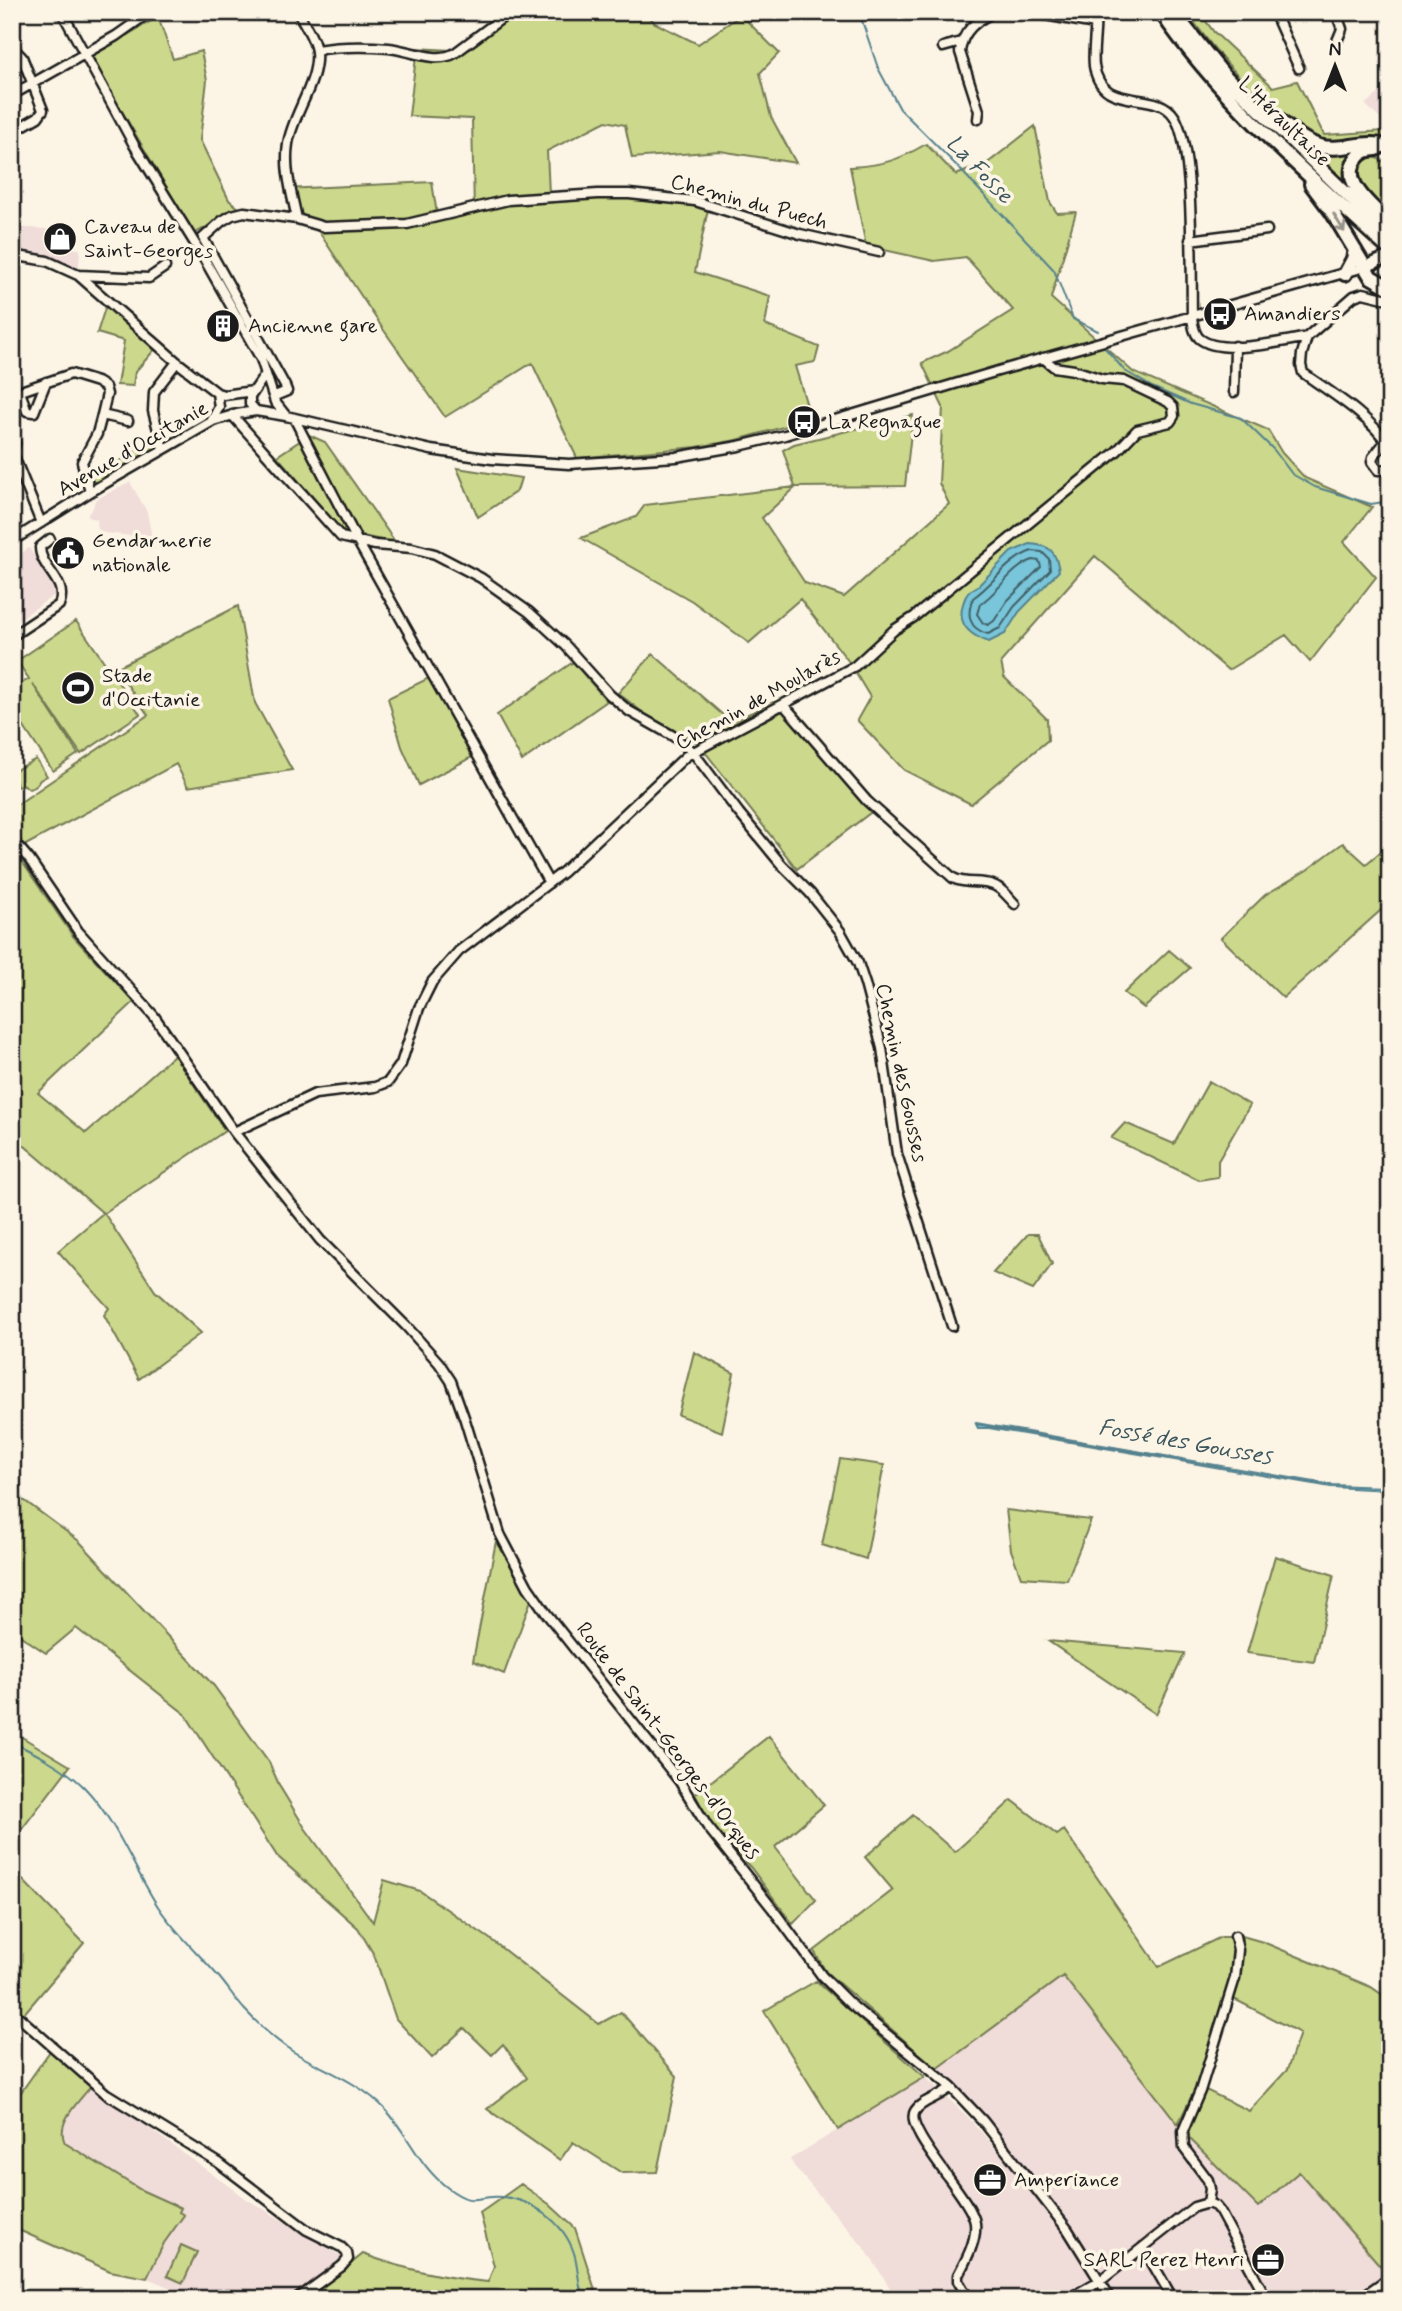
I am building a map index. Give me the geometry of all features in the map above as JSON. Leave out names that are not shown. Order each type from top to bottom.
[{"type":"highway","name":"L'Héraultaise","points":[[1161,12],[1183,43],[1231,97],[1390,250]]},
{"type":"highway","name":"L'Héraultaise","points":[[1175,12],[1223,74],[1390,236]]},
{"type":"highway","points":[[1175,12],[1226,70],[1268,111],[1307,141],[1327,148],[1368,144],[1390,148]]},
{"type":"highway","points":[[1231,97],[1307,180],[1332,212],[1371,277],[1389,293]]},
{"type":"highway","points":[[1390,155],[1377,149],[1366,151],[1358,156],[1352,171],[1358,191],[1390,225]]},
{"type":"highway","points":[[1345,274],[1355,250]]},
{"type":"main road","points":[[1367,267],[1390,256]]},
{"type":"street","points":[[62,12],[134,145],[202,255],[254,347],[273,396],[290,417],[549,883]]},
{"type":"street","points":[[12,95],[136,24],[150,12]]},
{"type":"street","points":[[297,219],[288,178],[288,144],[308,89],[316,50],[298,12]]},
{"type":"street","points":[[316,50],[367,47],[445,57],[455,53],[510,12]]},
{"type":"street","points":[[978,119],[979,111],[960,51],[961,42],[973,25],[994,12]]},
{"type":"street","points":[[1028,12],[1095,24]]},
{"type":"street","points":[[1095,12],[1094,66],[1099,80],[1107,90],[1120,98],[1168,108],[1179,124],[1184,142],[1188,181],[1192,318],[1195,332],[1209,344],[1235,346],[1307,337]]},
{"type":"street","points":[[1274,12],[1299,68]]},
{"type":"street","points":[[1336,12],[1342,29],[1337,41]]},
{"type":"street","points":[[943,47],[961,42]]},
{"type":"street","points":[[12,47],[22,57],[42,106],[42,114],[12,132]]},
{"type":"street","name":"Chemin du Puech","points":[[273,396],[287,391],[285,386],[202,238],[239,213],[297,219],[324,227],[407,224],[508,200],[598,194],[640,195],[695,201],[800,234],[879,252]]},
{"type":"street","points":[[1190,240],[1267,230]]},
{"type":"street","points":[[12,255],[51,262],[78,275],[216,393],[237,394],[253,399],[273,396]]},
{"type":"street","points":[[78,275],[149,278],[165,267]]},
{"type":"street","points":[[253,399],[266,412],[431,450],[492,459],[569,464],[676,457],[785,435],[1043,358],[1367,267]]},
{"type":"street","points":[[1389,293],[1363,293],[1354,296],[1307,337],[1301,365],[1303,373],[1385,431],[1388,444],[1373,457],[1372,462],[1378,470],[1390,469]]},
{"type":"street","points":[[1234,392],[1235,346]]},
{"type":"street","name":"Chemin de Moularès","points":[[234,1132],[315,1094],[375,1087],[388,1082],[401,1064],[419,1008],[432,982],[458,951],[574,863],[693,752],[859,663],[894,631],[1117,450],[1134,432],[1173,419],[1173,407],[1168,401],[1151,393],[1120,380],[1102,379],[1054,367],[1043,358]]},
{"type":"street","points":[[163,449],[153,411],[154,392],[177,362]]},
{"type":"street","points":[[46,382],[34,412],[27,411],[16,393],[46,382],[71,374],[101,383],[107,394],[97,434],[82,462],[90,492]]},
{"type":"street","points":[[253,399],[265,375]]},
{"type":"street","points":[[211,422],[219,408],[216,393]]},
{"type":"street","points":[[266,412],[272,408],[273,396]]},
{"type":"street","name":"Avenue d'Occitanie","points":[[12,541],[163,449],[211,422],[234,414],[253,399]]},
{"type":"street","points":[[234,414],[341,537],[358,542]]},
{"type":"street","points":[[103,415],[128,421]]},
{"type":"street","points":[[12,437],[15,443],[13,454],[41,523]]},
{"type":"street","points":[[12,636],[61,601],[60,584],[39,551],[50,539]]},
{"type":"street","name":"Chemin des Gousses","points":[[358,542],[424,551],[449,561],[508,596],[553,634],[610,695],[629,711],[673,736],[693,752],[747,824],[810,893],[840,931],[858,963],[882,1048],[897,1154],[952,1326]]},
{"type":"street","points":[[784,705],[867,801],[953,878],[965,883],[991,884],[1015,904]]},
{"type":"street","name":"Route de Saint-Georges-d'Orques","points":[[12,839],[29,859],[78,931],[154,1016],[234,1132],[320,1240],[439,1363],[451,1381],[500,1534],[527,1587],[546,1613],[680,1782],[707,1826],[822,1976],[849,2003],[951,2087],[983,2120],[1068,2230],[1111,2299]]},
{"type":"street","points":[[1208,2203],[1208,2180],[1184,2148],[1183,2131],[1200,2091],[1235,1978],[1238,1950],[1235,1936]]},
{"type":"street","points":[[12,2011],[107,2095],[148,2125],[180,2139],[219,2163],[307,2230],[341,2247],[347,2253],[348,2259],[342,2266],[297,2299]]},
{"type":"street","points":[[951,2087],[944,2094],[920,2106],[913,2112],[913,2117],[921,2137],[974,2217],[975,2235],[958,2274],[958,2281],[969,2299]]},
{"type":"street","points":[[1068,2299],[1100,2280],[1194,2207],[1208,2203],[1220,2212],[1268,2299]]},
{"type":"street","points":[[1143,2247],[1173,2299]]},
{"type":"street","points":[[1359,2299],[1390,2277]]},
{"type":"shaded area","points":[[1388,87],[1390,89],[1390,129],[1365,104]]},
{"type":"shaded area","points":[[12,227],[48,229],[50,247],[80,249],[79,267],[52,258],[12,251]]},
{"type":"shaded area","points":[[130,482],[147,512],[152,538],[104,533],[98,529],[97,519],[87,515],[95,500]]},
{"type":"shaded area","points":[[29,548],[56,594],[18,620],[12,612],[12,559]]},
{"type":"shaded area","points":[[1062,1976],[1185,2134],[1258,2207],[1299,2171],[1390,2277],[1390,2299],[1116,2299],[1070,2226],[986,2118],[937,2069]]},
{"type":"shaded area","points":[[925,2077],[968,2117],[1049,2210],[1108,2299],[897,2299],[866,2250],[790,2159]]},
{"type":"shaded area","points":[[91,2086],[245,2198],[344,2258],[314,2283],[287,2299],[197,2299],[147,2278],[164,2243],[184,2215],[179,2212],[181,2208],[141,2190],[66,2143],[63,2138],[63,2123]]},
{"type":"green space","points":[[504,12],[645,12],[655,23],[698,44],[741,15],[779,53],[760,73],[771,117],[796,163],[720,151],[632,158],[625,125],[606,121],[547,151],[549,194],[638,190],[710,199],[695,272],[770,296],[765,325],[819,347],[815,362],[795,366],[811,419],[737,440],[697,447],[577,458],[532,363],[445,417],[319,232],[292,215],[285,189],[432,182],[438,221],[474,211],[472,119],[409,116],[417,48],[451,50]]},
{"type":"green space","points":[[1187,12],[1199,12],[1214,32],[1273,87],[1297,81],[1324,135],[1385,131],[1390,135],[1390,143],[1328,142],[1309,136],[1294,127],[1243,80]]},
{"type":"green space","points":[[158,17],[173,59],[201,51],[207,80],[200,140],[229,200],[240,209],[194,234],[90,57]]},
{"type":"green space","points":[[1035,126],[1050,202],[1057,213],[1076,212],[1051,298],[1133,372],[1268,430],[1282,453],[1305,478],[1372,507],[1344,542],[1376,577],[1310,662],[1286,635],[1228,670],[1095,556],[1001,662],[1004,677],[1047,719],[1048,740],[971,804],[904,770],[857,720],[870,697],[849,662],[800,599],[749,643],[692,601],[581,538],[636,517],[645,505],[795,487],[783,450],[794,444],[913,415],[905,486],[796,487],[762,518],[805,583],[844,597],[949,504],[939,483],[943,407],[922,363],[948,351],[1013,310],[966,257],[934,261],[866,246],[850,167],[890,161],[926,144],[956,175],[989,162]]},
{"type":"green space","points":[[1304,146],[1368,149],[1358,154],[1355,195]]},
{"type":"green space","points":[[1369,158],[1377,158],[1390,164],[1390,217],[1369,196],[1359,180],[1361,165]]},
{"type":"green space","points":[[106,305],[156,348],[135,372],[133,386],[117,385],[124,341],[97,333]]},
{"type":"green space","points":[[309,435],[325,442],[396,543],[343,532],[277,456]]},
{"type":"green space","points":[[157,436],[160,448],[97,485],[91,483],[88,470],[100,474]]},
{"type":"green space","points":[[457,468],[521,478],[517,491],[478,517]]},
{"type":"green space","points":[[238,606],[255,703],[292,770],[188,787],[176,764],[24,846],[12,832],[12,808],[148,715],[116,668]]},
{"type":"green space","name":"Stade d'Occitanie","points":[[76,621],[140,714],[81,754],[32,683],[78,754],[53,771],[12,709],[12,689],[29,679],[17,661]]},
{"type":"green space","points":[[653,654],[731,722],[780,699],[879,806],[797,869],[698,743],[646,715],[618,693]]},
{"type":"green space","points":[[573,662],[607,701],[522,761],[497,715]]},
{"type":"green space","points":[[429,678],[472,757],[419,785],[402,747],[388,698]]},
{"type":"green space","points":[[36,759],[47,776],[35,787],[29,789],[23,784],[18,787],[12,772]]},
{"type":"green space","points":[[1343,843],[1366,864],[1390,844],[1390,902],[1283,998],[1221,938],[1265,895],[1307,870]]},
{"type":"green space","points":[[12,847],[73,936],[134,1002],[38,1093],[86,1133],[174,1055],[225,1131],[104,1213],[155,1291],[201,1333],[139,1379],[104,1315],[109,1308],[58,1251],[103,1213],[12,1135]]},
{"type":"green space","points":[[1169,950],[1190,968],[1144,1008],[1124,993]]},
{"type":"green space","points":[[1209,1081],[1250,1105],[1218,1161],[1218,1177],[1199,1180],[1111,1138],[1125,1123],[1174,1144]]},
{"type":"green space","points":[[1028,1234],[1038,1234],[1052,1264],[1033,1290],[993,1273]]},
{"type":"green space","points":[[694,1352],[734,1373],[722,1432],[678,1415]]},
{"type":"green space","points":[[840,1459],[884,1465],[866,1559],[822,1545]]},
{"type":"green space","points":[[12,1498],[25,1501],[79,1541],[214,1686],[269,1762],[280,1787],[305,1828],[373,1922],[384,1880],[420,1891],[490,1939],[599,2024],[621,2012],[677,2076],[657,2172],[622,2173],[573,2142],[560,2160],[487,2109],[527,2078],[503,2044],[492,2055],[464,2028],[432,2058],[396,2019],[374,1955],[358,1928],[277,1856],[185,1714],[76,1628],[46,1653],[12,1630]]},
{"type":"green space","points":[[1006,1510],[1091,1520],[1067,1580],[1021,1577],[1011,1550]]},
{"type":"green space","points":[[496,1541],[531,1600],[504,1674],[473,1661]]},
{"type":"green space","points":[[1275,1556],[1334,1575],[1314,1662],[1247,1653]]},
{"type":"green space","points":[[1048,1641],[1185,1653],[1156,1714]]},
{"type":"green space","points":[[12,1731],[70,1766],[12,1842]]},
{"type":"green space","points":[[769,1736],[824,1805],[775,1847],[816,1900],[793,1924],[751,1868],[710,1824],[695,1794]]},
{"type":"green space","points":[[1012,1800],[1057,1835],[1064,1830],[1159,1967],[1221,1937],[1232,1937],[1235,1953],[1231,1976],[1196,2087],[1178,2124],[1063,1976],[937,2069],[826,1972],[814,1951],[893,1890],[865,1857],[913,1815],[955,1852]]},
{"type":"green space","points":[[12,1869],[84,1943],[22,2016],[12,2007]]},
{"type":"green space","points":[[1242,1936],[1263,1942],[1371,1987],[1390,2000],[1390,2277],[1299,2172],[1258,2207],[1185,2134],[1206,2090],[1249,2111],[1287,2070],[1300,2033],[1232,1998],[1239,1981]]},
{"type":"green space","points":[[816,1981],[925,2077],[838,2130],[764,2011]]},
{"type":"green space","points":[[50,2051],[91,2086],[66,2120],[63,2127],[65,2143],[141,2190],[181,2208],[179,2212],[184,2215],[164,2243],[147,2278],[110,2271],[12,2227],[12,2105]]},
{"type":"green space","points":[[521,2184],[549,2204],[575,2228],[598,2299],[307,2299],[363,2254],[424,2272],[488,2282],[494,2266],[480,2213]]},
{"type":"green space","points":[[181,2245],[197,2252],[183,2283],[167,2276]]},
{"type":"water","points":[[1030,544],[1051,550],[1059,571],[1019,612],[1005,634],[989,642],[973,634],[967,629],[962,617],[968,592],[978,586],[1011,552]]},
{"type":"water","points":[[976,1424],[1332,1485],[1384,1487],[1390,1490],[1331,1487],[978,1428]]},
{"type":"waterway","name":"La Fosse","points":[[859,12],[878,68],[900,109],[1054,270],[1073,319],[1098,331]]},
{"type":"waterway","name":"La Fosse","points":[[1105,348],[1125,371],[1152,387],[1191,404],[1241,418],[1274,450],[1292,474],[1315,487],[1371,504],[1390,501]]},
{"type":"waterway","name":"Fossé des Gousses","points":[[976,1423],[1182,1459]]},
{"type":"waterway","points":[[12,1742],[59,1767],[96,1800],[165,1917],[267,2032],[292,2051],[353,2084],[376,2100],[394,2119],[430,2171],[448,2188],[465,2198],[514,2199],[546,2214],[563,2232],[574,2253],[584,2299]]},
{"type":"place","name":"Caveau de Saint-Georges","points":[[60,239]]},
{"type":"place","name":"Amandiers","points":[[1220,314]]},
{"type":"place","name":"Ancienne gare","points":[[223,326]]},
{"type":"place","name":"La Regnague","points":[[804,422]]},
{"type":"place","name":"Gendarmerie nationale","points":[[68,553]]},
{"type":"place","name":"Stade d'Occitanie","points":[[78,688]]},
{"type":"place","name":"Amperiance","points":[[990,2180]]},
{"type":"place","name":"SARL Perez Henri","points":[[1268,2260]]}]
